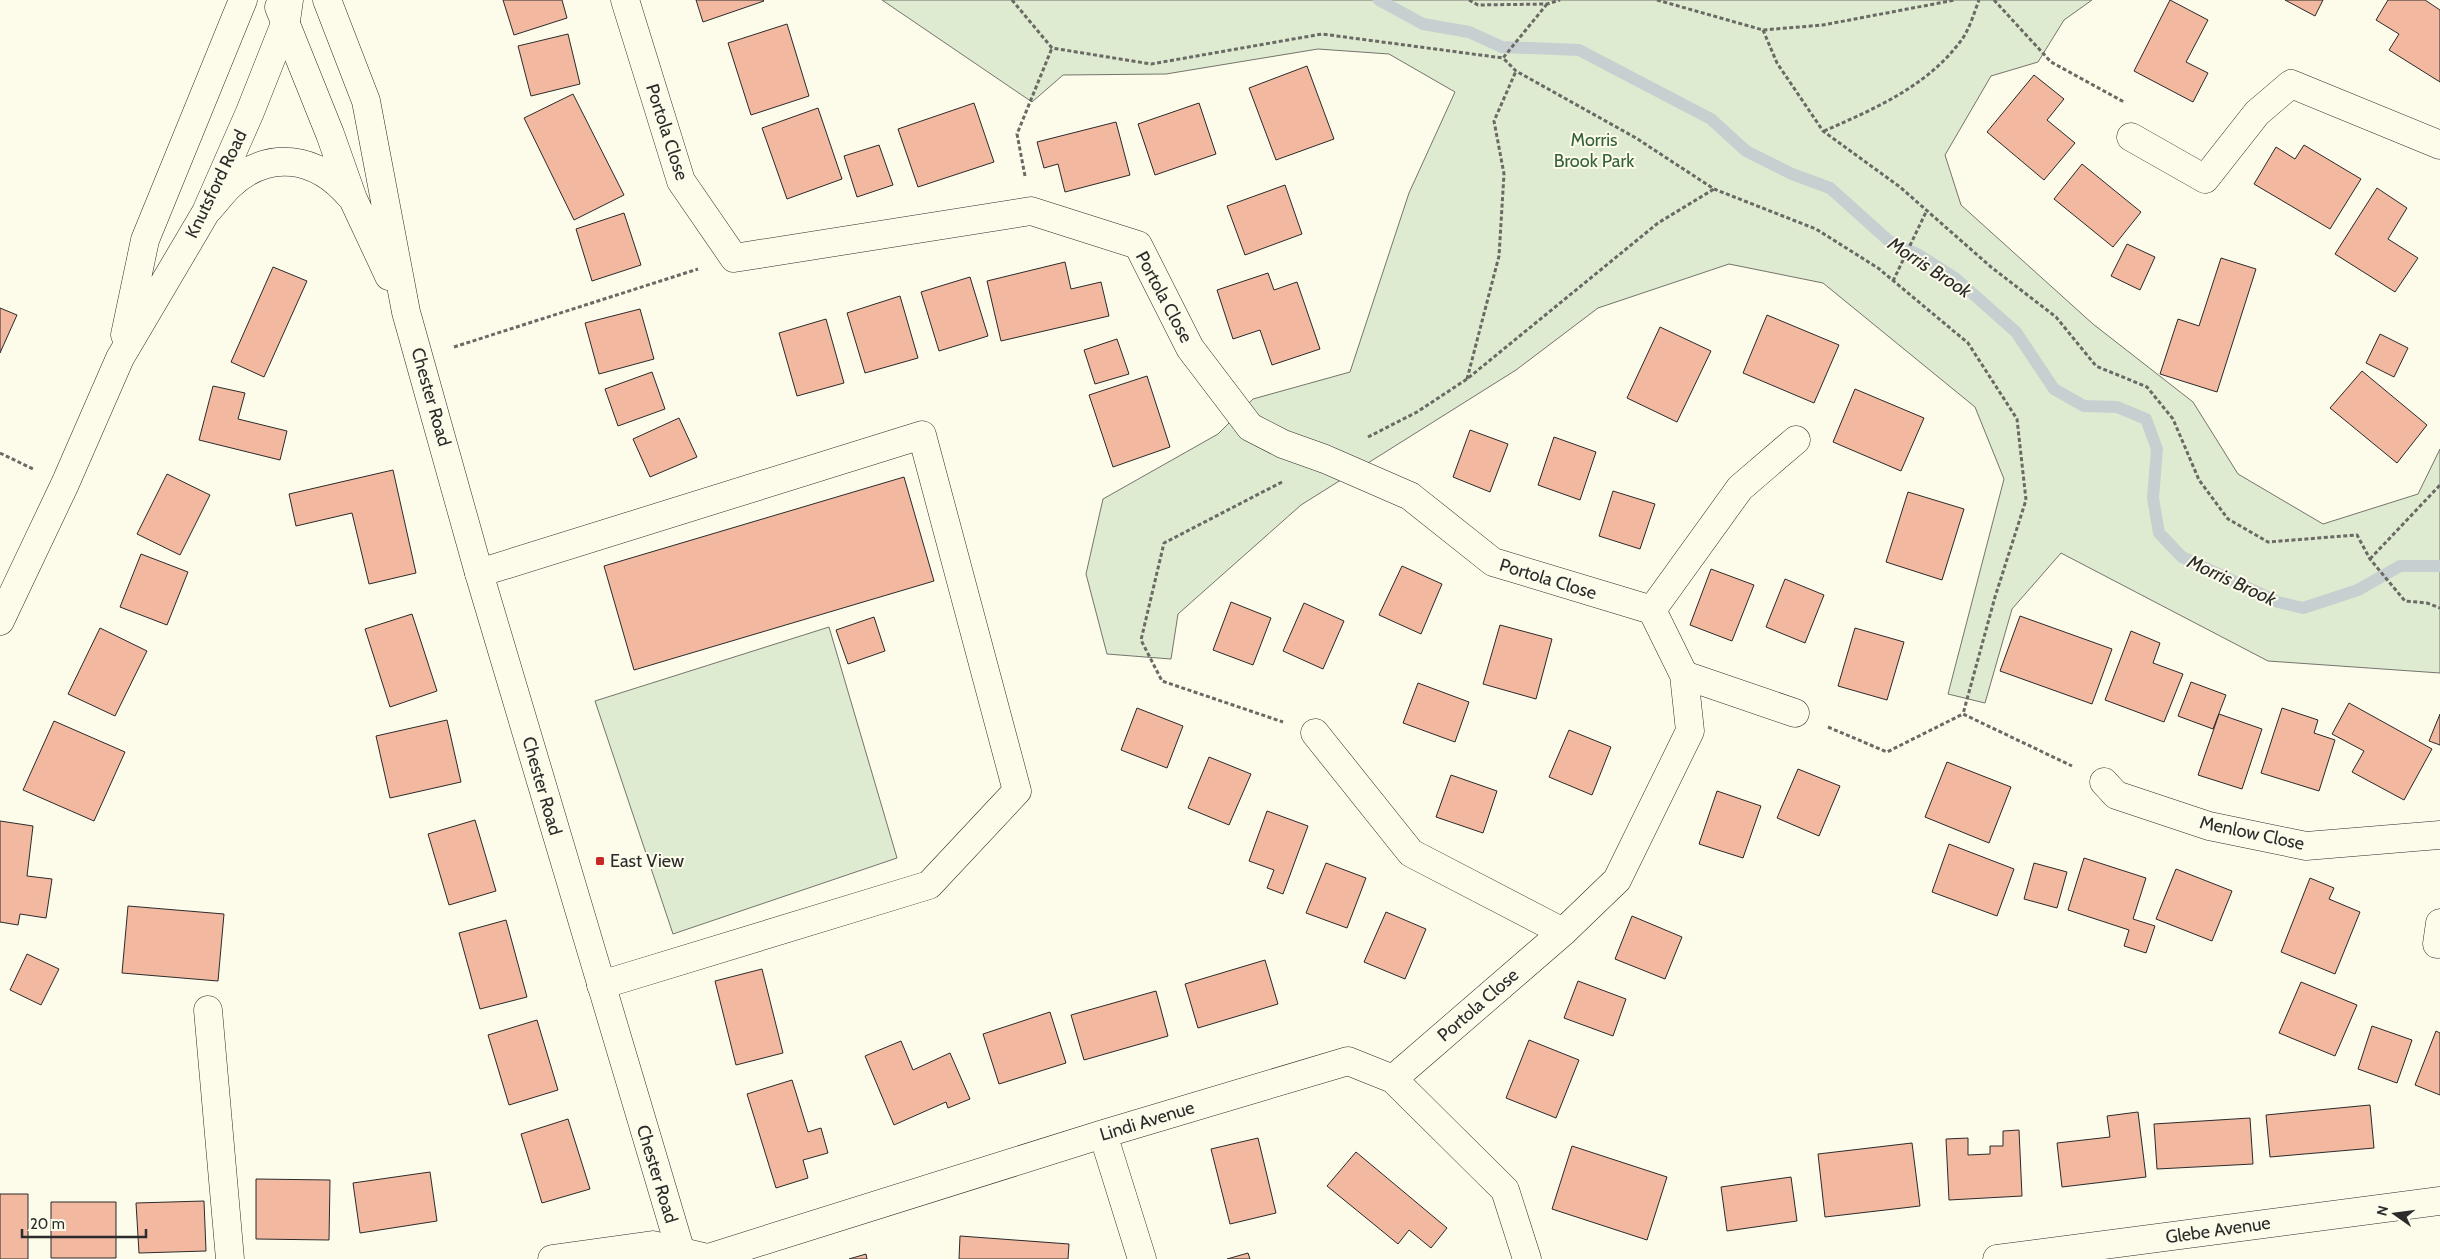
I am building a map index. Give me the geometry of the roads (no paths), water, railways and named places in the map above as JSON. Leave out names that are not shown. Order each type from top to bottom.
[{"type":"main road","name":"Knutsford Road","points":[[120,358],[145,240],[243,0]]},
{"type":"main road","name":"Chester Road","points":[[326,0],[366,101],[406,312],[479,573],[682,1255]]},
{"type":"main road","name":"Portola Close","points":[[625,0],[681,181],[734,258],[1032,211],[1138,245],[1190,348],[1250,427],[1282,444],[1326,459],[1410,496],[1492,562],[1652,610],[1684,675],[1690,730],[1617,880],[1563,932],[1393,1079]]},
{"type":"main road","name":"Knutsford Road","points":[[0,621],[65,484],[120,358],[206,212],[250,112],[283,7]]},
{"type":"main road","name":"Chester Road","points":[[283,7],[353,199],[406,312]]},
{"type":"main road","points":[[2131,137],[2204,180],[2256,113],[2291,84],[2440,145]]},
{"type":"main road","points":[[206,212],[230,185],[251,170],[270,163],[306,163],[322,170],[338,182],[353,199]]},
{"type":"main road","points":[[479,573],[922,435],[1017,791],[929,885],[601,985]]},
{"type":"main road","points":[[1652,610],[1740,488],[1796,440]]},
{"type":"main road","points":[[1684,675],[1795,714]]},
{"type":"main road","points":[[1314,733],[1412,853],[1563,932]]},
{"type":"main road","name":"Menlow Close","points":[[2104,782],[2116,795],[2209,826],[2306,846],[2440,835]]},
{"type":"main road","points":[[208,1010],[230,1259]]},
{"type":"main road","name":"Lindi Avenue","points":[[682,1255],[708,1258],[1104,1134],[1348,1061],[1393,1079],[1505,1190],[1527,1259]]},
{"type":"main road","points":[[1104,1134],[1142,1259]]},
{"type":"main road","name":"Glebe Avenue","points":[[1997,1259],[2440,1201]]},
{"type":"main road","points":[[552,1259],[653,1245],[682,1255]]},
{"type":"waterway","name":"Morris Brook","points":[[1379,0],[1423,24],[1469,32],[1502,47],[1579,50],[1711,119],[1746,151],[1792,174],[1830,188],[1889,241],[1919,255],[1955,278],[2016,332],[2054,389],[2084,406],[2117,407],[2146,419],[2157,449],[2153,498],[2159,533],[2182,557],[2278,602],[2303,608],[2358,590],[2400,566],[2440,566]]},
{"type":"place","name":"East View","points":[[600,861]]},
{"type":"park label","name":"Morris Brook Park","points":[[1594,150]]}]
